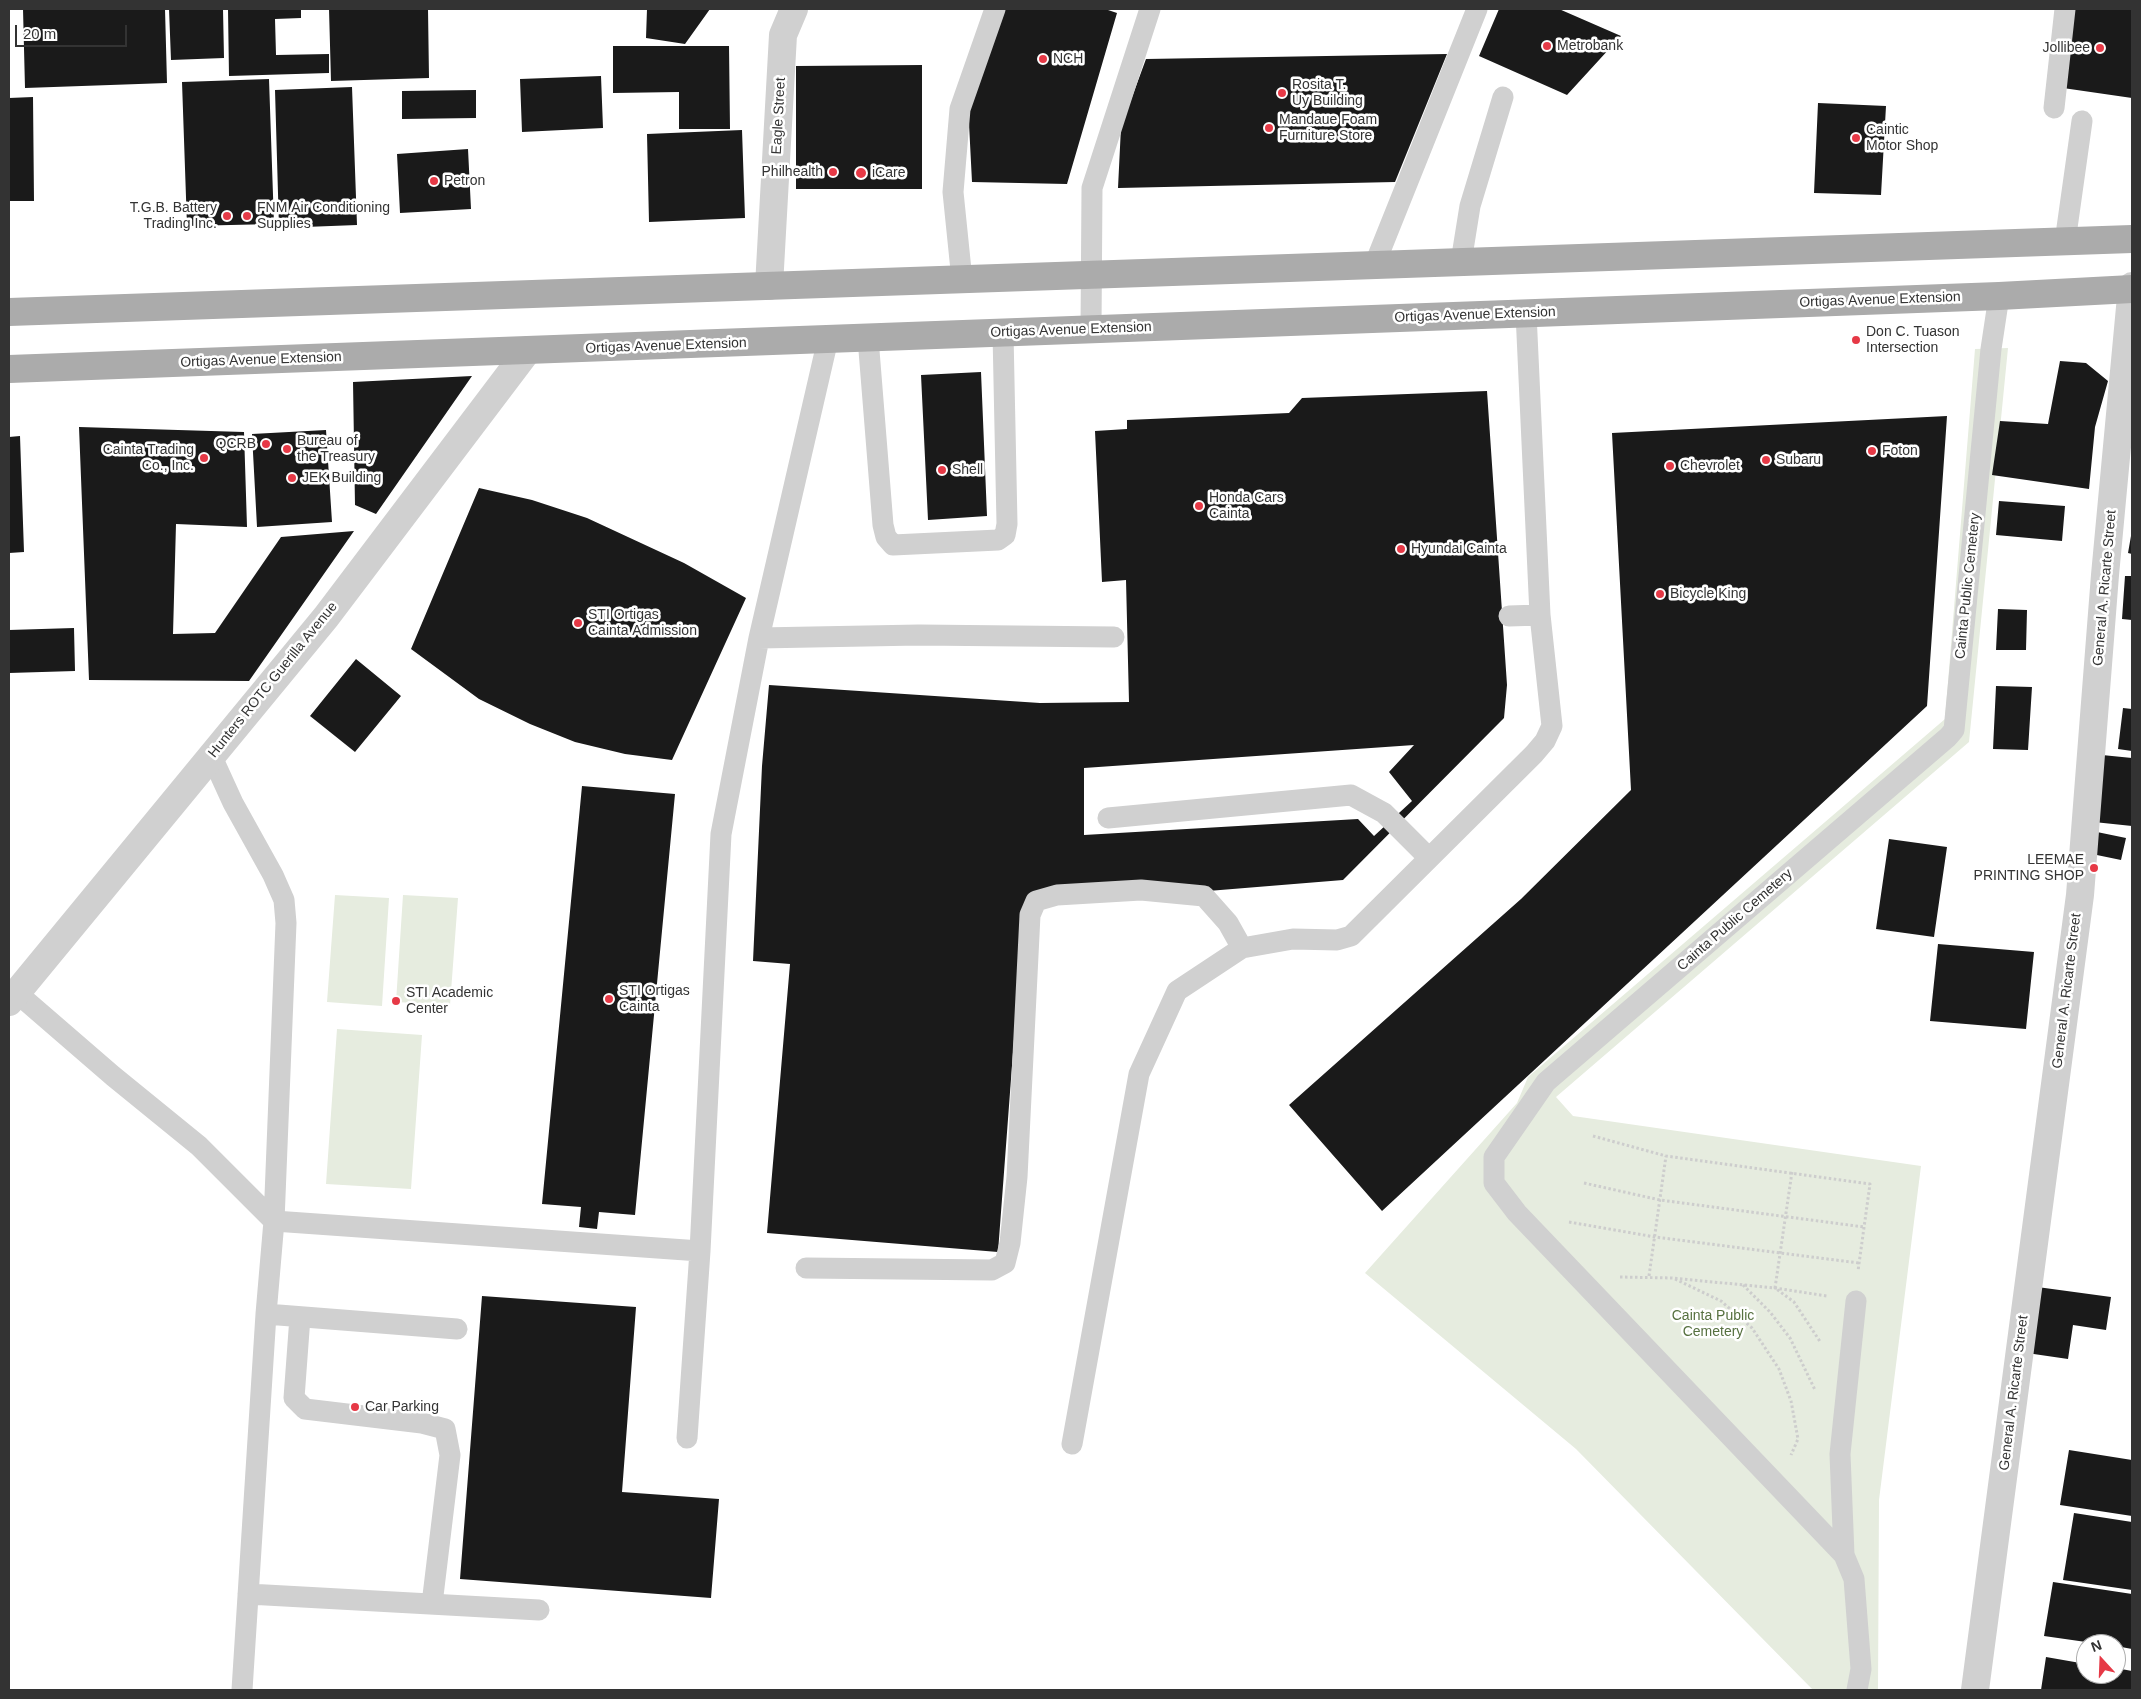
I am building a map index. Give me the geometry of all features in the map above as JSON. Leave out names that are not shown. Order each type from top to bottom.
[{"type":"main road","points":[[9,312],[2132,239]]},
{"type":"main road","name":"Ortigas Avenue Extension","points":[[9,369],[1999,296],[2132,288]]},
{"type":"street","name":"Eagle Street","points":[[769,286],[783,34],[794,9]]},
{"type":"street","name":"General A. Ricarte Street","points":[[1975,1690],[2080,894],[2132,288]]},
{"type":"street","name":"Hunters ROTC Guerilla Avenue","points":[[13,998],[326,617],[528,350]]},
{"type":"lane","points":[[962,280],[953,192],[960,109],[995,9]]},
{"type":"lane","points":[[1091,329],[1093,275],[1092,188],[1150,9]]},
{"type":"lane","points":[[1374,266],[1477,9]]},
{"type":"lane","points":[[2054,108],[2065,9]]},
{"type":"lane","points":[[1461,262],[1470,206],[1504,97]]},
{"type":"lane","points":[[2065,242],[2082,121]]},
{"type":"lane","name":"Cainta Public Cemetery","points":[[1844,1555],[1517,1213],[1494,1183],[1494,1157],[1546,1082],[1934,750],[1954,730],[1991,349],[1999,296]]},
{"type":"lane","points":[[1072,1444],[1139,1074],[1177,990],[1242,948],[1293,939],[1337,940],[1351,936],[1534,754],[1545,741],[1552,726],[1540,615],[1526,313]]},
{"type":"lane","points":[[868,338],[883,525],[886,538],[893,545],[998,540],[1005,535],[1007,524],[1003,333]]},
{"type":"lane","points":[[687,1438],[700,1250],[721,834],[760,638],[828,339]]},
{"type":"lane","points":[[1510,616],[1540,615]]},
{"type":"lane","points":[[760,638],[909,636],[1114,637]]},
{"type":"lane","points":[[212,757],[284,900],[286,923],[274,1221],[266,1314],[242,1690]]},
{"type":"lane","points":[[1108,818],[1351,795],[1384,813],[1429,858]]},
{"type":"lane","points":[[806,1268],[992,1270],[1005,1263],[1010,1243],[1017,1177],[1030,915],[1036,901],[1057,895],[1141,890],[1204,896],[1228,922],[1242,948]]},
{"type":"lane","points":[[13,998],[199,1146],[274,1221],[700,1250]]},
{"type":"lane","name":"Cainta Public Cemetery","points":[[1856,1301],[1840,1454],[1844,1555],[1854,1579],[1861,1669],[1857,1690]]},
{"type":"lane","points":[[266,1314],[457,1329]]},
{"type":"lane","points":[[300,1317],[294,1398],[305,1409],[422,1423],[445,1430],[450,1455],[432,1604]]},
{"type":"lane","points":[[248,1594],[539,1610]]},
{"type":"path","points":[[1593,1136],[1666,1156],[1870,1184],[1856,1301],[1775,1288],[1649,1276],[1615,1277],[1596,1296]]},
{"type":"path","points":[[1649,1276],[1666,1156]]},
{"type":"path","points":[[1775,1288],[1792,1172]]},
{"type":"path","points":[[1584,1183],[1660,1200],[1864,1227]]},
{"type":"path","points":[[1566,1222],[1655,1237],[1860,1263]]},
{"type":"path","points":[[1672,1278],[1720,1301],[1752,1328],[1779,1369],[1791,1401],[1798,1438],[1784,1473],[1780,1489]]},
{"type":"path","points":[[1742,1285],[1770,1312],[1790,1338],[1816,1392]]},
{"type":"path","points":[[1775,1288],[1794,1302],[1847,1384]]},
{"type":"green space","name":"Cainta Public Cemetery","points":[[2008,348],[1969,742],[1556,1097],[1573,1116],[1921,1166],[1879,1500],[1878,1690],[1813,1690],[1576,1449],[1365,1273],[1517,1103],[1528,1077],[1945,719],[1975,349]]},
{"type":"green space","points":[[335,895],[389,898],[382,1006],[327,1002]]},
{"type":"green space","points":[[403,895],[458,898],[450,1005],[396,1002]]},
{"type":"green space","points":[[337,1029],[422,1035],[411,1189],[326,1184]]},
{"type":"building","points":[[23,9],[165,9],[167,83],[25,88]]},
{"type":"building","points":[[169,9],[223,9],[224,58],[171,60]]},
{"type":"building","points":[[228,9],[301,9],[301,18],[275,19],[276,55],[329,54],[329,73],[229,76]]},
{"type":"building","points":[[329,9],[428,9],[429,78],[331,81]]},
{"type":"building","points":[[647,9],[710,9],[685,44],[646,38]]},
{"type":"building","name":"NCH","points":[[999,9],[1105,9],[1117,13],[1067,184],[972,182],[968,104]]},
{"type":"building","name":"Metrobank","points":[[1499,9],[1559,9],[1621,36],[1567,95],[1479,56]]},
{"type":"building","name":"Jollibee","points":[[2072,9],[2132,9],[2132,98],[2063,88]]},
{"type":"building","points":[[613,46],[729,46],[730,129],[679,129],[679,92],[613,93]]},
{"type":"building","name":"Rosita T. Uy Building","points":[[1447,54],[1395,182],[1118,188],[1121,127],[1146,59]]},
{"type":"building","points":[[922,65],[922,189],[796,189],[796,66]]},
{"type":"building","points":[[601,76],[603,128],[522,132],[520,79]]},
{"type":"building","points":[[269,79],[274,224],[187,226],[182,82]]},
{"type":"building","points":[[352,87],[357,225],[279,228],[275,90]]},
{"type":"building","points":[[476,90],[476,118],[402,119],[402,91]]},
{"type":"building","points":[[33,97],[34,201],[9,201],[9,98]]},
{"type":"building","points":[[1818,103],[1886,106],[1881,195],[1814,193]]},
{"type":"building","points":[[742,130],[745,218],[649,222],[647,134]]},
{"type":"building","name":"Petron","points":[[468,149],[471,209],[400,213],[397,154]]},
{"type":"building","points":[[2060,361],[2086,363],[2108,381],[2095,427],[2089,489],[1992,475],[2000,421],[2048,424]]},
{"type":"building","points":[[981,372],[987,516],[928,520],[921,375]]},
{"type":"building","points":[[472,376],[376,514],[355,505],[353,382]]},
{"type":"building","points":[[1487,391],[1507,685],[1504,718],[1343,880],[1024,906],[998,1252],[767,1233],[790,964],[753,961],[762,766],[769,685],[1040,703],[1129,702],[1126,580],[1102,582],[1095,431],[1127,429],[1127,420],[1289,413],[1302,398]],"holes":[[[1414,745],[1389,772],[1412,801],[1374,836],[1358,819],[1084,835],[1084,768]]]},
{"type":"building","points":[[1947,416],[1927,706],[1382,1211],[1289,1105],[1521,899],[1631,790],[1612,433]]},
{"type":"building","points":[[79,427],[244,432],[247,527],[176,524],[173,634],[215,633],[281,537],[354,531],[249,681],[89,680]]},
{"type":"building","name":"JEK Building","points":[[326,430],[332,522],[257,527],[252,434]]},
{"type":"building","points":[[20,436],[24,552],[9,553],[9,437]]},
{"type":"building","name":"STI Ortigas Cainta Admission","points":[[479,488],[532,500],[587,518],[684,563],[746,598],[672,760],[625,754],[575,742],[530,724],[479,699],[411,649]]},
{"type":"building","points":[[1999,501],[2065,506],[2062,541],[1996,535]]},
{"type":"building","points":[[2131,536],[2132,554],[2128,553]]},
{"type":"building","points":[[2125,576],[2132,576],[2132,620],[2122,619]]},
{"type":"building","points":[[1998,609],[2027,610],[2026,650],[1996,650]]},
{"type":"building","points":[[74,628],[75,671],[9,673],[9,630]]},
{"type":"building","points":[[356,659],[401,696],[355,752],[310,716]]},
{"type":"building","points":[[1996,686],[2032,687],[2028,750],[1993,749]]},
{"type":"building","points":[[2123,708],[2132,709],[2132,751],[2118,749]]},
{"type":"building","points":[[2102,755],[2132,758],[2132,826],[2094,822]]},
{"type":"building","name":"STI Ortigas Cainta","points":[[582,786],[675,794],[635,1215],[599,1212],[597,1229],[579,1227],[581,1207],[542,1204]]},
{"type":"building","points":[[2097,832],[2126,838],[2121,860],[2092,854]]},
{"type":"building","points":[[1889,839],[1947,847],[1934,937],[1876,929]]},
{"type":"building","points":[[1938,944],[2034,952],[2026,1029],[1930,1021]]},
{"type":"building","points":[[2030,1286],[2111,1297],[2106,1330],[2073,1325],[2068,1359],[2020,1352]]},
{"type":"building","points":[[482,1296],[636,1307],[622,1492],[719,1499],[711,1598],[460,1579]]},
{"type":"building","points":[[2069,1450],[2132,1460],[2132,1516],[2060,1505]]},
{"type":"building","points":[[2074,1513],[2132,1522],[2132,1590],[2063,1580]]},
{"type":"building","points":[[2053,1582],[2132,1594],[2132,1649],[2126,1648],[2126,1634],[2076,1634],[2076,1641],[2044,1636]]},
{"type":"building","points":[[2046,1657],[2076,1662],[2076,1684],[2126,1684],[2126,1670],[2132,1671],[2132,1690],[2041,1690]]},
{"type":"place","name":"Metrobank","points":[[1547,46]]},
{"type":"place","name":"Jollibee","points":[[2100,48]]},
{"type":"place","name":"NCH","points":[[1043,59]]},
{"type":"place","name":"Rosita T. Uy Building","points":[[1282,93]]},
{"type":"place","name":"Mandaue Foam Furniture Store","points":[[1269,128]]},
{"type":"place","name":"Caintic Motor Shop","points":[[1856,138]]},
{"type":"place","name":"Philhealth","points":[[833,172]]},
{"type":"place","name":"iCare","points":[[861,173]]},
{"type":"place","name":"Petron","points":[[434,181]]},
{"type":"place","name":"T.G.B. Battery Trading Inc.","points":[[227,216]]},
{"type":"place","name":"FNM Air Conditioning Supplies","points":[[247,216]]},
{"type":"place","name":"Don C. Tuason Intersection","points":[[1856,340]]},
{"type":"place","name":"QCRB","points":[[266,444]]},
{"type":"place","name":"Bureau of the Treasury","points":[[287,449]]},
{"type":"place","name":"Foton","points":[[1872,451]]},
{"type":"place","name":"Cainta Trading Co., Inc.","points":[[204,458]]},
{"type":"place","name":"Subaru","points":[[1766,460]]},
{"type":"place","name":"Chevrolet","points":[[1670,466]]},
{"type":"place","name":"Shell","points":[[942,470]]},
{"type":"place","name":"JEK Building","points":[[292,478]]},
{"type":"place","name":"Honda Cars Cainta","points":[[1199,506]]},
{"type":"place","name":"Hyundai Cainta","points":[[1401,549]]},
{"type":"place","name":"Bicycle King","points":[[1660,594]]},
{"type":"place","name":"STI Ortigas Cainta Admission","points":[[578,623]]},
{"type":"place","name":"LEEMAE PRINTING SHOP","points":[[2094,868]]},
{"type":"place","name":"STI Ortigas Cainta","points":[[609,999]]},
{"type":"place","name":"STI Academic Center","points":[[396,1001]]},
{"type":"place","name":"Car Parking","points":[[355,1407]]}]
